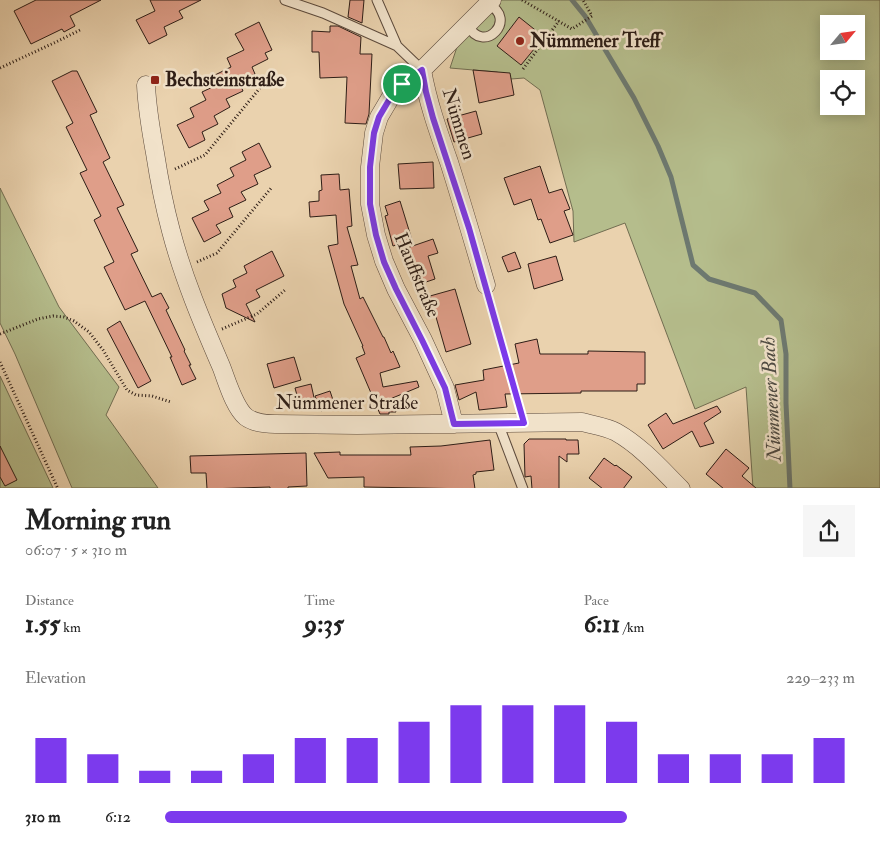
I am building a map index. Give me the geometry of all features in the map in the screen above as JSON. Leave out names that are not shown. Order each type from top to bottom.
[{"type":"street","name":"Nümmen","points":[[486,285],[433,118],[422,70],[490,2]]},
{"type":"street","name":"Hauffstraße","points":[[422,70],[402,84],[392,95],[379,117],[374,133],[370,167],[370,204],[384,262],[445,388],[454,424]]},
{"type":"street","points":[[146,85],[148,116],[171,232],[182,269],[208,336]]},
{"type":"street","name":"Nümmener Straße","points":[[208,336],[237,406],[246,416],[255,421],[265,424],[356,425],[582,422],[615,431],[660,466],[681,488]]},
{"type":"lane","points":[[285,0],[323,13],[397,46],[422,70]]},
{"type":"lane","points":[[377,0],[397,46]]},
{"type":"lane","points":[[468,25],[474,35],[480,37],[491,36],[496,32],[499,28],[500,16],[490,2]]},
{"type":"lane","points":[[498,423],[523,488]]},
{"type":"path","points":[[522,0],[572,29],[592,16],[583,0]]},
{"type":"path","points":[[523,69],[559,21]]},
{"type":"path","points":[[0,68],[80,30]]},
{"type":"path","points":[[159,176],[205,154],[264,83]]},
{"type":"path","points":[[182,269],[217,253],[272,187]]},
{"type":"path","points":[[486,285],[524,423]]},
{"type":"path","points":[[208,336],[257,314],[285,290]]},
{"type":"path","points":[[0,334],[38,319],[53,316],[64,317],[74,321],[90,332],[127,390],[136,395],[152,396],[171,402]]},
{"type":"path","points":[[0,362],[58,488]]},
{"type":"green space","points":[[501,0],[880,0],[880,488],[753,488],[746,387],[695,409],[625,223],[574,242],[573,211],[540,90],[524,78],[511,79],[497,72],[450,68],[457,47]]},
{"type":"green space","points":[[0,188],[59,307],[119,387],[106,415],[158,488],[72,488],[0,323]]},
{"type":"green space","points":[[0,376],[53,488],[0,488]]},
{"type":"building","points":[[36,0],[101,0],[70,16],[75,26],[64,32],[62,29],[31,44],[14,11]]},
{"type":"building","points":[[150,0],[201,0],[179,11],[183,18],[164,27],[167,35],[149,44],[136,20],[155,11]]},
{"type":"building","points":[[350,0],[364,0],[362,23],[348,17]]},
{"type":"building","name":"Nümmener Treff","points":[[519,17],[544,37],[521,65],[497,46]]},
{"type":"building","points":[[259,22],[272,50],[265,53],[268,59],[252,67],[255,74],[239,82],[243,91],[226,99],[230,107],[214,116],[218,124],[202,132],[205,140],[189,148],[177,125],[194,117],[190,108],[206,100],[202,92],[219,84],[215,75],[231,67],[227,58],[244,50],[235,34]]},
{"type":"building","points":[[330,26],[338,26],[361,37],[360,54],[372,54],[369,114],[366,124],[345,123],[347,77],[320,78],[319,52],[312,52],[312,31],[330,32]]},
{"type":"building","points":[[473,70],[510,73],[514,95],[479,103]]},
{"type":"building","points":[[72,71],[77,71],[97,112],[90,115],[110,158],[103,162],[124,205],[117,208],[138,251],[131,254],[152,297],[161,293],[169,308],[166,310],[196,379],[182,385],[170,357],[172,357],[145,301],[125,310],[104,267],[114,262],[94,220],[101,216],[80,173],[87,170],[66,127],[73,123],[52,81]]},
{"type":"building","points":[[476,111],[482,134],[454,142],[447,119]]},
{"type":"building","points":[[259,143],[271,167],[254,175],[258,184],[241,192],[246,200],[229,208],[233,217],[216,225],[221,233],[204,242],[192,218],[209,210],[204,201],[221,193],[217,185],[234,176],[230,168],[246,160],[242,152]]},
{"type":"building","points":[[433,162],[434,188],[400,189],[398,164]]},
{"type":"building","points":[[540,166],[549,193],[562,189],[570,209],[564,211],[573,235],[550,243],[541,219],[538,220],[531,199],[514,205],[504,178]]},
{"type":"building","points":[[339,174],[340,190],[349,189],[352,226],[347,227],[358,265],[351,266],[360,299],[363,297],[400,367],[380,373],[383,387],[417,381],[419,387],[390,399],[396,412],[389,412],[389,414],[380,414],[356,358],[365,354],[363,346],[344,304],[328,246],[338,244],[336,215],[310,217],[309,202],[319,201],[319,191],[322,190],[321,175]]},
{"type":"building","points":[[400,201],[412,240],[393,246],[385,216],[388,215],[385,206]]},
{"type":"building","points":[[433,239],[438,253],[428,256],[435,279],[417,285],[404,249]]},
{"type":"building","points":[[272,251],[284,276],[256,290],[260,297],[246,304],[255,322],[226,308],[222,294],[236,287],[233,280],[247,273],[244,266]]},
{"type":"building","points":[[515,252],[521,268],[508,272],[502,257]]},
{"type":"building","points":[[556,256],[563,280],[534,289],[528,264]]},
{"type":"building","points":[[455,289],[471,344],[446,352],[430,296]]},
{"type":"building","points":[[120,321],[151,381],[138,388],[107,329]]},
{"type":"building","points":[[537,339],[540,354],[588,354],[588,351],[645,352],[645,384],[637,384],[637,391],[505,394],[507,407],[479,410],[476,392],[459,400],[455,385],[484,380],[483,370],[519,363],[515,344]]},
{"type":"building","points":[[294,357],[301,380],[274,388],[267,364]]},
{"type":"building","points":[[311,384],[315,402],[300,406],[295,388]]},
{"type":"building","points":[[330,391],[335,406],[321,411],[315,396]]},
{"type":"building","points":[[717,406],[721,412],[704,423],[714,443],[700,447],[692,431],[663,449],[648,425],[666,413],[673,424]]},
{"type":"building","points":[[529,439],[578,440],[579,454],[567,454],[567,462],[559,456],[559,488],[532,488],[531,476],[525,477],[524,444]]},
{"type":"building","points":[[490,440],[494,470],[476,472],[473,475],[475,488],[364,487],[364,477],[328,478],[314,453],[340,452],[340,455],[411,455],[410,447],[441,446]]},
{"type":"building","points":[[0,446],[17,480],[5,486],[0,477]]},
{"type":"building","points":[[726,449],[749,468],[742,476],[756,488],[723,488],[706,474]]},
{"type":"building","points":[[306,453],[307,486],[288,488],[207,488],[206,473],[191,473],[190,456]]},
{"type":"building","points":[[604,458],[632,477],[624,488],[602,488],[589,478]]},
{"type":"waterway","name":"Nümmener Bach","points":[[572,0],[585,16],[634,98],[658,146],[671,177],[693,265],[709,279],[755,293],[781,320],[786,354],[790,488]]},
{"type":"place","name":"Nümmener Treff","points":[[520,41]]},
{"type":"place","name":"Bechsteinstraße","points":[[155,80]]},
{"type":"route","points":[[422,70],[433,118],[469,228],[524,423],[454,424],[445,388],[384,262],[370,204],[370,167],[374,133],[379,117],[387,102],[402,84],[422,70]]}]
